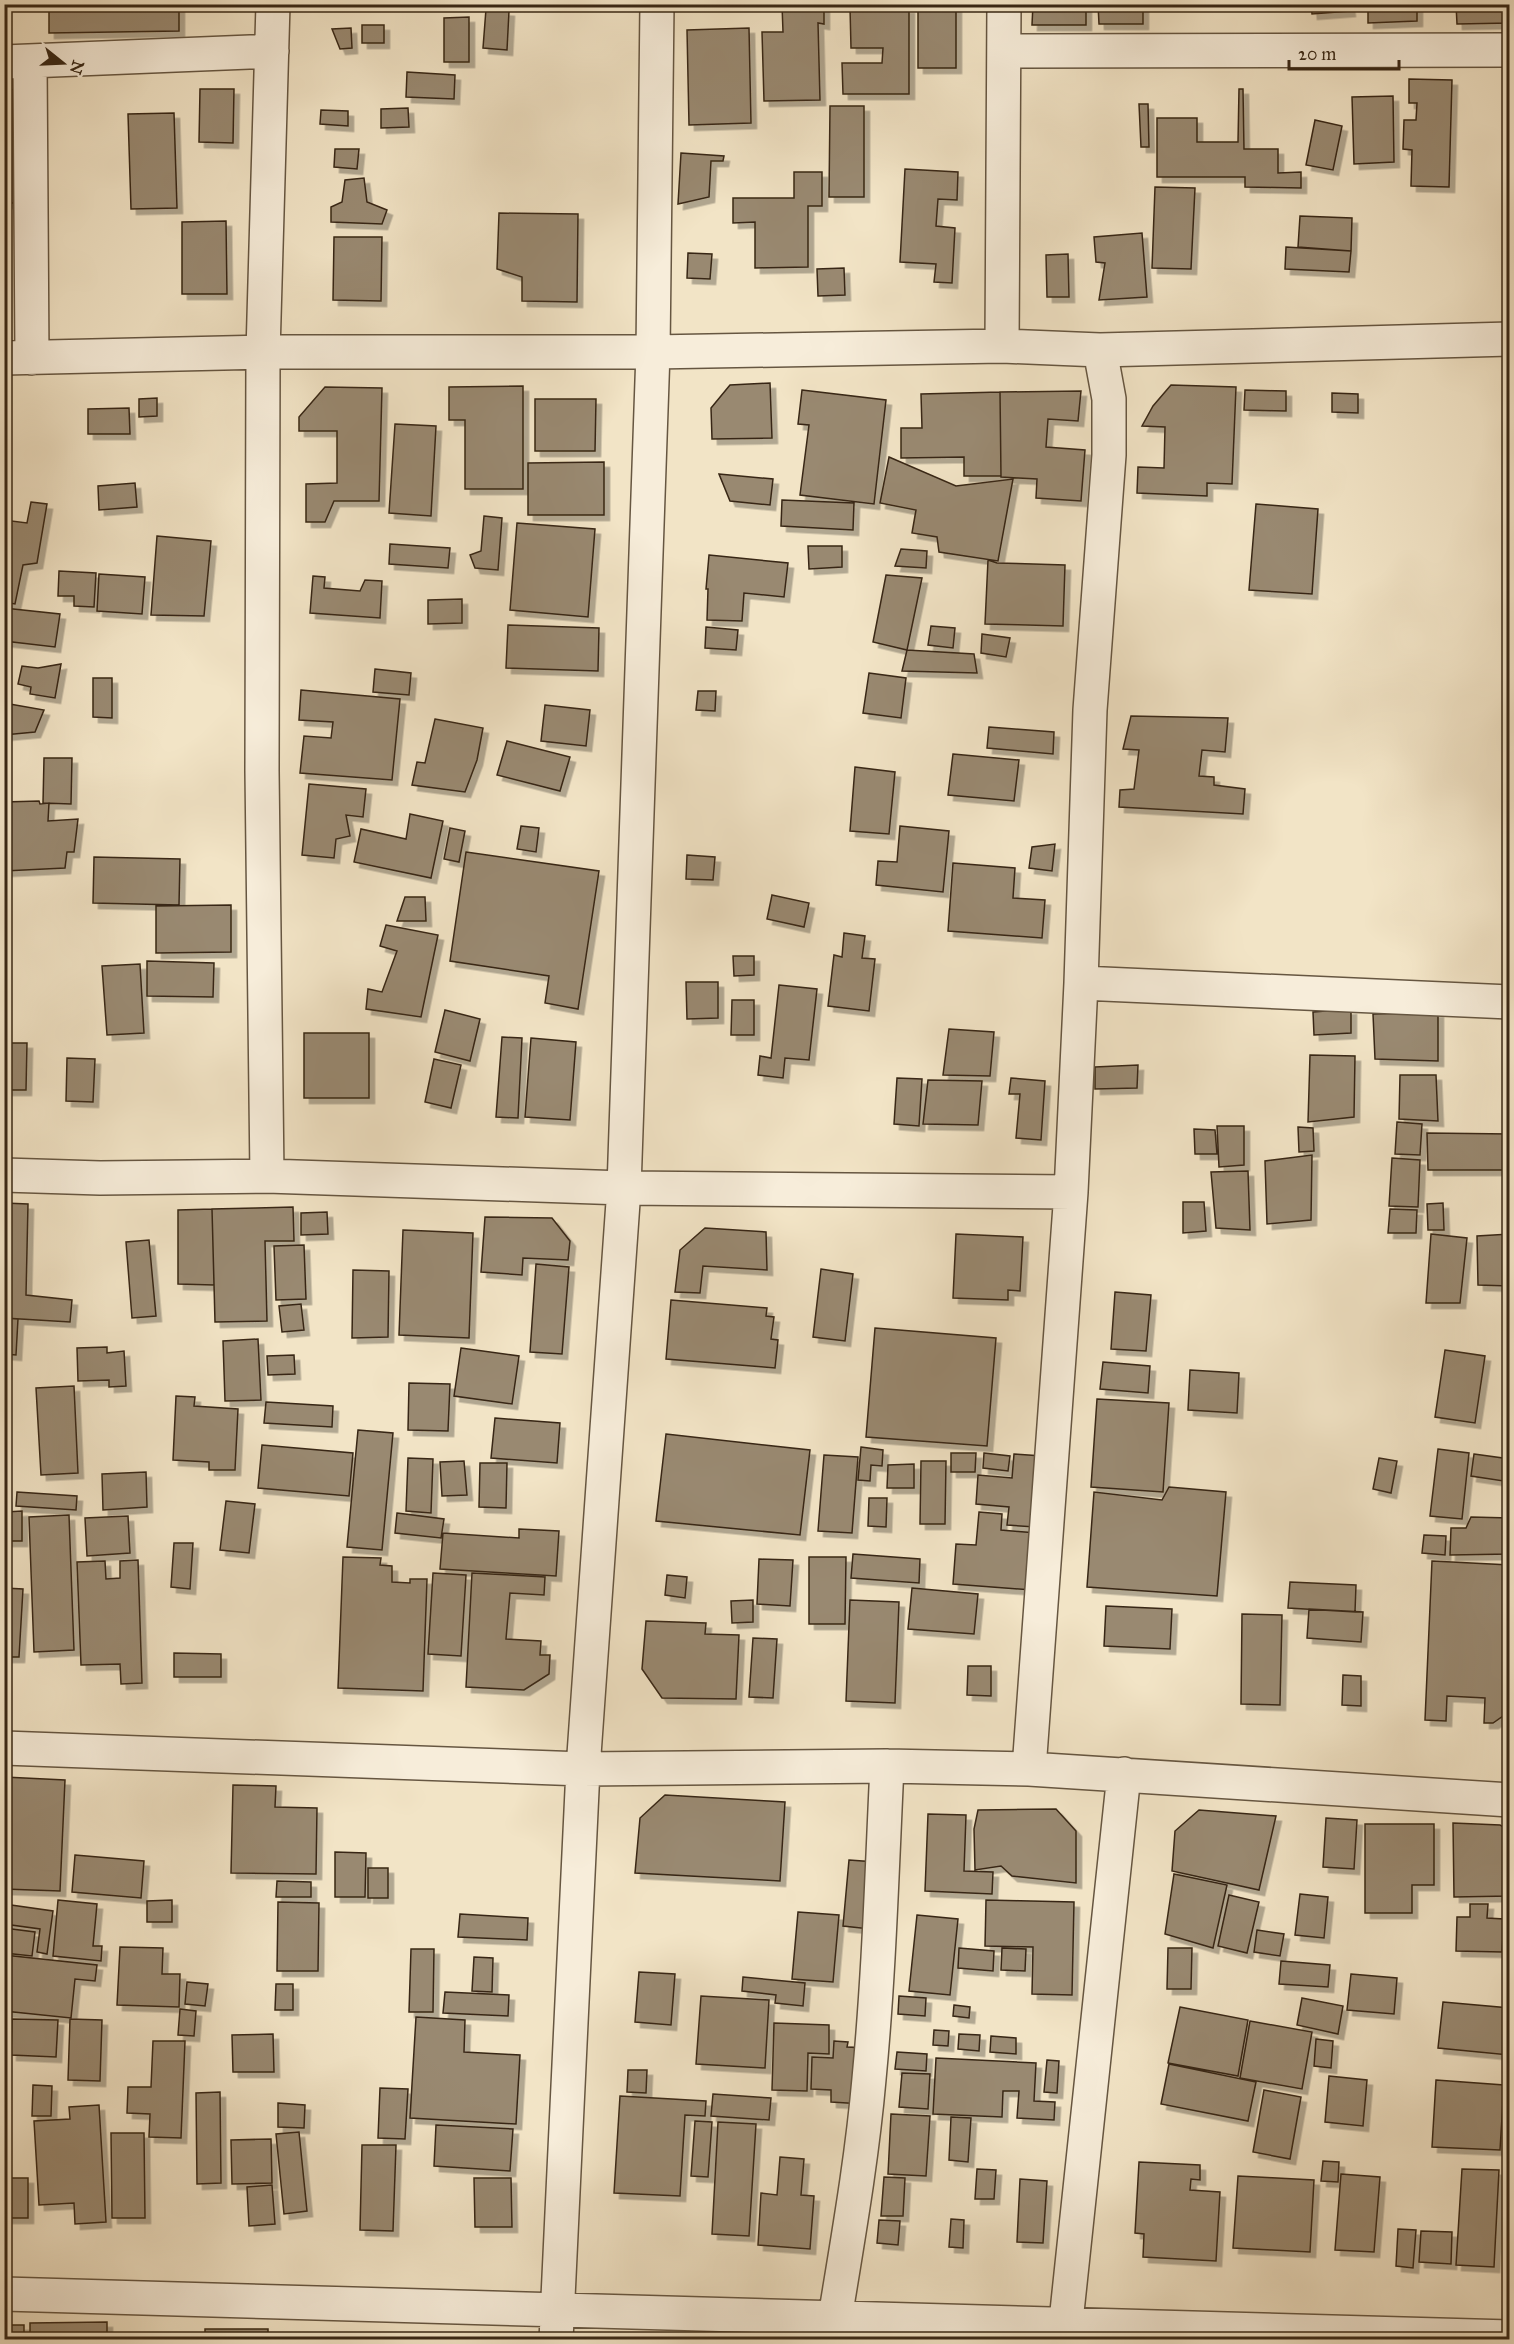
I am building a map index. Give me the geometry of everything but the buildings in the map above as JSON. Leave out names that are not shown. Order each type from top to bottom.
[{"type":"street","points":[[267,1176],[262,771],[263,352],[273,4]]},
{"type":"street","points":[[557,2325],[583,1769],[624,1188],[652,352],[657,4]]},
{"type":"street","points":[[1002,346],[1004,4]]},
{"type":"street","points":[[1004,51],[1509,50]]},
{"type":"street","points":[[272,51],[17,61],[18,358],[263,352],[652,352],[1002,346],[1100,350],[1509,339]]},
{"type":"street","points":[[1029,1769],[1071,1192],[1090,710],[1109,455],[1108,399],[1100,350]]},
{"type":"street","points":[[1081,983],[1509,1002]]},
{"type":"street","points":[[4,1174],[100,1178],[267,1176],[624,1188],[1071,1192]]},
{"type":"street","points":[[4,1748],[583,1769],[887,1766],[1029,1769],[1509,1800]]},
{"type":"street","points":[[836,2318],[869,2079],[877,1977],[887,1766]]},
{"type":"street","points":[[1065,2332],[1124,1774]]},
{"type":"street","points":[[4,2294],[557,2325],[836,2318],[1065,2332],[1509,2337]]}]
